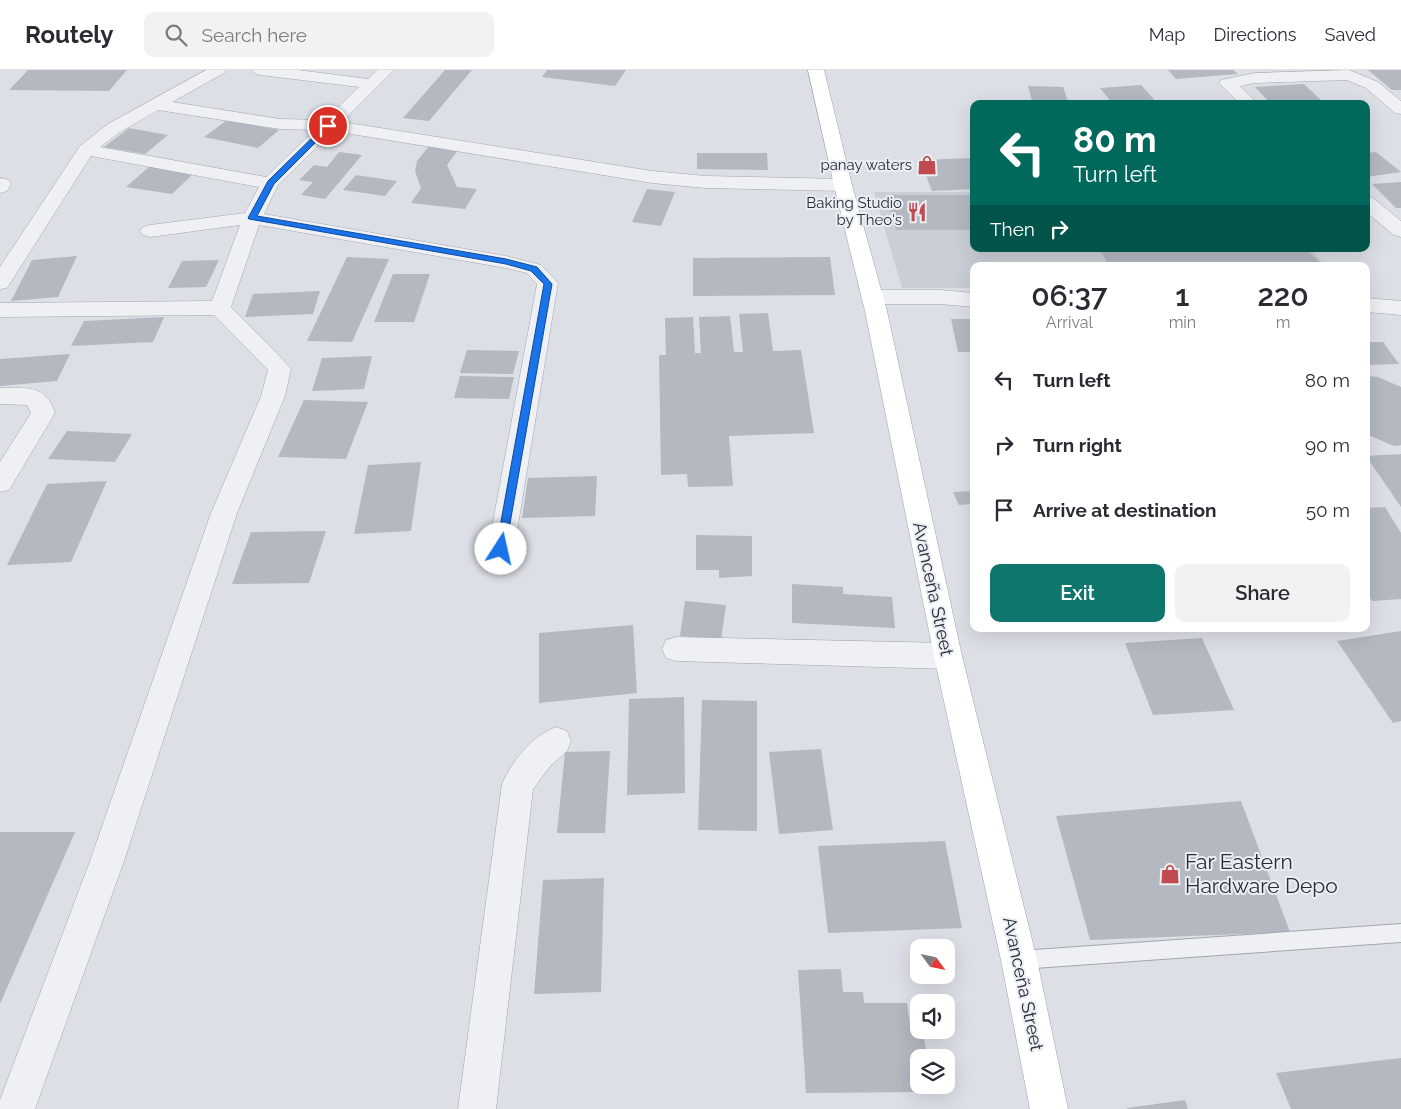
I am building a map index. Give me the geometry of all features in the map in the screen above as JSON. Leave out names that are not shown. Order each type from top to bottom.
[{"type":"main road","name":"Avanceña Street","points":[[816,70],[842,184],[874,304],[948,656],[1019,960],[1049,1109]]},
{"type":"street","points":[[0,283],[86,150],[114,128],[218,70]]},
{"type":"street","points":[[260,70],[378,77]]},
{"type":"street","points":[[1246,100],[1227,83],[1250,74],[1349,75],[1372,85],[1401,109]]},
{"type":"street","points":[[220,308],[252,218],[270,183],[378,77]]},
{"type":"street","points":[[158,105],[280,124],[328,126],[652,177],[706,182],[842,184]]},
{"type":"street","points":[[86,150],[270,183]]},
{"type":"street","points":[[1370,205],[1397,224]]},
{"type":"street","points":[[150,231],[252,218],[506,262],[534,269],[548,284],[501,549]]},
{"type":"street","points":[[874,304],[940,297],[970,300]]},
{"type":"street","points":[[874,304],[941,310],[970,306]]},
{"type":"street","points":[[1370,306],[1401,308]]},
{"type":"street","points":[[0,310],[220,308],[280,368],[273,396],[224,513],[106,861],[16,1109]]},
{"type":"street","points":[[0,396],[33,397],[40,404],[43,413],[0,483]]},
{"type":"street","points":[[676,649],[948,656]]},
{"type":"street","points":[[477,1109],[518,784],[540,756],[556,741]]},
{"type":"lane","points":[[1019,960],[1401,933]]},
{"type":"shaded area","points":[[874,192],[970,192],[970,252],[1313,252],[1322,262],[970,262],[970,288],[902,288]]},
{"type":"building","points":[[28,70],[127,70],[109,91],[9,90]]},
{"type":"building","points":[[445,70],[472,70],[429,121],[403,118]]},
{"type":"building","points":[[547,70],[626,70],[615,86],[542,77]]},
{"type":"building","points":[[1168,70],[1233,70],[1238,74],[1176,79]]},
{"type":"building","points":[[1368,70],[1401,70],[1401,90],[1392,90]]},
{"type":"building","points":[[1304,84],[1321,100],[1267,100],[1255,87]]},
{"type":"building","points":[[1141,85],[1154,100],[1110,100],[1100,88]]},
{"type":"building","points":[[1028,86],[1063,87],[1068,100],[1032,100]]},
{"type":"building","points":[[227,120],[279,130],[258,148],[204,137]]},
{"type":"building","points":[[129,128],[168,135],[145,154],[104,147]]},
{"type":"building","points":[[429,146],[458,150],[447,165],[457,187],[477,189],[465,209],[411,203],[421,188],[415,171],[417,161]]},
{"type":"building","points":[[339,152],[362,155],[325,199],[301,195],[313,182],[299,180],[314,165],[327,167]]},
{"type":"building","points":[[1376,152],[1401,172],[1370,176],[1370,153]]},
{"type":"building","points":[[697,153],[767,153],[768,170],[697,169]]},
{"type":"building","points":[[970,158],[970,189],[932,191],[920,160]]},
{"type":"building","points":[[150,166],[194,173],[172,194],[126,187]]},
{"type":"building","points":[[356,175],[397,181],[385,196],[343,190]]},
{"type":"building","points":[[1401,182],[1401,208],[1396,208],[1372,184]]},
{"type":"building","points":[[647,189],[675,192],[661,226],[632,222]]},
{"type":"building","points":[[886,195],[970,195],[970,230],[896,230]]},
{"type":"building","points":[[1102,252],[1309,252],[1319,262],[1107,262]]},
{"type":"building","points":[[77,256],[58,297],[11,301],[32,260]]},
{"type":"building","points":[[347,257],[389,259],[352,342],[307,341]]},
{"type":"building","points":[[830,257],[835,295],[693,296],[693,258]]},
{"type":"building","points":[[219,260],[206,287],[168,288],[182,261]]},
{"type":"building","points":[[393,274],[430,274],[414,322],[374,322]]},
{"type":"building","points":[[320,291],[313,314],[245,317],[253,294]]},
{"type":"building","points":[[768,313],[773,351],[801,350],[814,433],[729,436],[733,486],[688,487],[687,474],[661,475],[659,355],[666,355],[665,318],[693,317],[695,353],[701,353],[699,317],[730,316],[734,352],[743,352],[739,314]]},
{"type":"building","points":[[164,317],[153,342],[71,346],[84,321]]},
{"type":"building","points":[[951,319],[970,319],[970,352],[958,352]]},
{"type":"building","points":[[1370,342],[1383,342],[1399,364],[1370,365]]},
{"type":"building","points":[[467,350],[519,351],[513,374],[460,373]]},
{"type":"building","points":[[70,354],[57,381],[0,386],[0,359]]},
{"type":"building","points":[[372,356],[364,389],[312,391],[322,358]]},
{"type":"building","points":[[460,376],[514,377],[509,399],[454,398]]},
{"type":"building","points":[[1370,376],[1378,377],[1401,387],[1401,445],[1394,446],[1370,436]]},
{"type":"building","points":[[304,400],[368,402],[346,459],[278,457]]},
{"type":"building","points":[[67,431],[132,434],[115,462],[48,459]]},
{"type":"building","points":[[1401,454],[1401,507],[1370,462],[1370,456]]},
{"type":"building","points":[[421,462],[411,531],[354,534],[368,465]]},
{"type":"building","points":[[597,476],[595,516],[522,518],[528,478]]},
{"type":"building","points":[[107,481],[71,562],[7,565],[47,484]]},
{"type":"building","points":[[970,491],[970,504],[959,505],[953,492]]},
{"type":"building","points":[[1385,507],[1401,533],[1401,599],[1372,601],[1370,597],[1370,508]]},
{"type":"building","points":[[326,531],[309,583],[232,584],[251,532]]},
{"type":"building","points":[[696,535],[752,536],[752,576],[719,578],[719,570],[696,570]]},
{"type":"building","points":[[792,584],[843,587],[843,594],[892,597],[895,628],[792,623]]},
{"type":"building","points":[[685,601],[726,605],[721,640],[680,636]]},
{"type":"building","points":[[633,625],[637,693],[539,703],[539,633]]},
{"type":"building","points":[[1401,631],[1401,721],[1393,723],[1337,641]]},
{"type":"building","points":[[1202,638],[1234,710],[1153,715],[1125,643]]},
{"type":"building","points":[[684,697],[685,793],[627,795],[629,699]]},
{"type":"building","points":[[702,700],[757,701],[757,831],[698,830]]},
{"type":"building","points":[[821,749],[833,830],[779,834],[769,752]]},
{"type":"building","points":[[610,751],[605,833],[557,833],[565,752]]},
{"type":"building","name":"Far Eastern Hardware Depo","points":[[1241,801],[1290,932],[1090,940],[1056,816]]},
{"type":"building","points":[[0,832],[75,832],[0,1004]]},
{"type":"building","points":[[945,841],[962,928],[828,933],[818,846]]},
{"type":"building","points":[[604,878],[601,992],[534,994],[543,880]]},
{"type":"building","points":[[841,969],[843,992],[863,992],[864,1003],[907,1003],[910,1039],[924,1039],[926,1049],[910,1049],[910,1092],[806,1093],[798,970]]},
{"type":"building","points":[[1401,1058],[1401,1109],[1291,1109],[1276,1073]]},
{"type":"building","points":[[1185,1100],[1188,1109],[1127,1109],[1127,1108]]},
{"type":"place","name":"panay waters","points":[[927,165]]},
{"type":"place","name":"Baking Studio by Theo's","points":[[917,212]]},
{"type":"place","name":"Far Eastern Hardware Depo","points":[[1170,874]]},
{"type":"route","points":[[328,126],[270,183],[252,218],[506,262],[534,269],[548,284],[501,549]]}]
